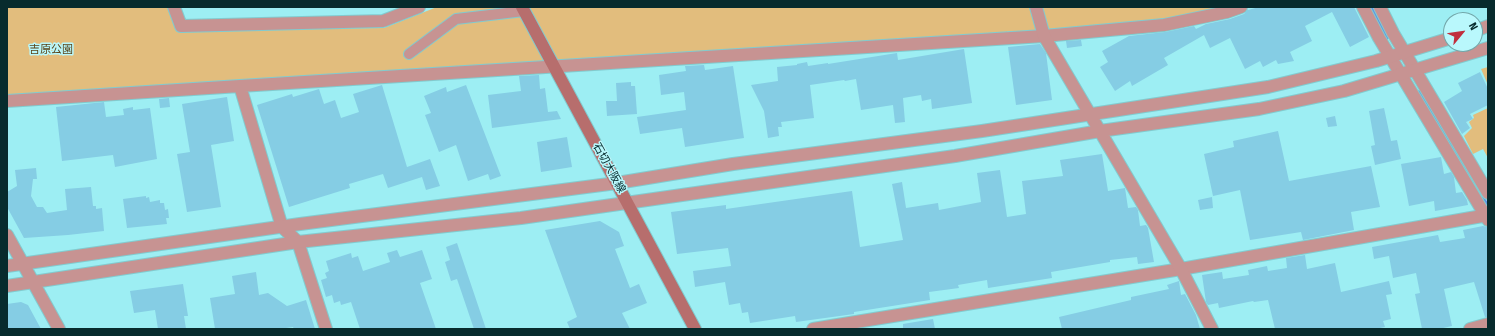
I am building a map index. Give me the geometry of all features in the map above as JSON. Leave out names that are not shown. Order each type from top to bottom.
[{"type":"main road","name":"石切大阪線","points":[[524,9],[695,329]]},
{"type":"street","points":[[174,7],[181,26],[383,21],[419,7]]},
{"type":"street","points":[[1036,7],[1044,36],[1181,269],[1212,329]]},
{"type":"street","points":[[7,102],[1044,36],[1164,25],[1227,12],[1241,7]]},
{"type":"street","points":[[812,329],[875,324],[1181,269],[1487,217],[1379,38],[1363,7]]},
{"type":"street","points":[[1380,7],[1393,33],[1488,193]]},
{"type":"street","points":[[409,54],[456,19],[524,9]]},
{"type":"street","points":[[7,266],[282,227],[617,183],[733,164],[982,131],[1268,87],[1391,57],[1443,41]]},
{"type":"street","points":[[7,286],[298,242],[521,218],[954,156],[1100,132],[1259,109],[1344,91],[1488,48]]},
{"type":"street","points":[[240,86],[282,227],[298,242],[326,329]]},
{"type":"street","points":[[7,235],[60,329]]},
{"type":"street","points":[[1470,329],[1488,324]]},
{"type":"green space","name":"吉原公園","points":[[7,7],[170,7],[180,30],[384,28],[437,7],[1227,7],[1167,20],[1054,29],[7,95]]},
{"type":"green space","points":[[1488,67],[1488,85],[1481,69]]},
{"type":"green space","points":[[1488,108],[1488,158],[1483,149],[1473,154],[1464,136],[1472,128],[1469,122],[1474,118],[1473,115]]},
{"type":"building","points":[[1259,7],[1354,7],[1369,37],[1350,47],[1332,12],[1305,26],[1312,41],[1290,52],[1294,61],[1278,64],[1276,60],[1263,67],[1260,61],[1245,69],[1230,38],[1210,48],[1204,35],[1164,58],[1168,65],[1132,86],[1130,81],[1115,91],[1100,67],[1108,62],[1102,51],[1129,36],[1165,32],[1194,26],[1196,29],[1206,24],[1230,19],[1244,14],[1248,9]]},
{"type":"building","points":[[1081,40],[1082,46],[1067,48],[1066,41]]},
{"type":"building","points":[[1040,44],[1046,53],[1052,100],[1016,105],[1008,47]]},
{"type":"building","points":[[964,49],[972,103],[932,109],[931,99],[922,101],[921,95],[903,98],[905,122],[895,123],[893,105],[861,110],[856,79],[844,80],[810,85],[814,118],[781,122],[782,127],[778,127],[779,136],[768,138],[764,111],[751,85],[778,81],[777,67],[797,65],[807,62],[808,66],[828,64],[897,53],[898,60]]},
{"type":"building","points":[[704,65],[705,70],[733,66],[744,138],[685,147],[682,128],[640,134],[637,117],[686,110],[684,92],[661,95],[659,75],[686,71],[685,66]]},
{"type":"building","points":[[1480,72],[1488,89],[1488,105],[1470,114],[1473,119],[1466,122],[1470,128],[1462,134],[1444,102],[1462,91],[1458,83]]},
{"type":"building","points":[[539,75],[540,89],[545,88],[548,112],[557,111],[561,119],[492,128],[488,95],[521,91],[519,76]]},
{"type":"building","points":[[631,82],[631,86],[635,86],[637,114],[607,116],[606,101],[617,101],[616,83]]},
{"type":"building","points":[[382,85],[407,167],[430,159],[440,186],[426,190],[422,177],[388,188],[383,174],[349,184],[350,188],[289,207],[257,105],[292,94],[293,97],[319,89],[324,104],[335,100],[341,118],[359,112],[353,94]]},
{"type":"building","points":[[466,85],[501,176],[490,180],[488,174],[468,181],[456,145],[439,152],[425,115],[431,113],[424,96],[446,87],[447,92]]},
{"type":"building","points":[[227,97],[234,141],[211,145],[221,207],[187,212],[177,154],[190,152],[182,104]]},
{"type":"building","points":[[169,98],[170,107],[160,108],[159,99]]},
{"type":"building","points":[[104,102],[106,117],[124,115],[123,109],[133,107],[133,110],[150,108],[157,159],[115,167],[113,155],[62,161],[56,107]]},
{"type":"building","points":[[1384,108],[1391,141],[1397,140],[1401,159],[1375,165],[1371,146],[1375,145],[1369,111]]},
{"type":"building","points":[[1335,116],[1337,126],[1328,127],[1326,118]]},
{"type":"building","points":[[1278,131],[1289,181],[1371,166],[1380,207],[1351,212],[1354,230],[1303,240],[1301,232],[1250,240],[1240,190],[1213,196],[1204,154],[1234,147],[1233,141]]},
{"type":"building","points":[[567,137],[572,167],[541,172],[537,142]]},
{"type":"building","points":[[1102,154],[1108,191],[1125,188],[1128,208],[1136,207],[1138,210],[1140,226],[1146,225],[1148,228],[1154,262],[1138,264],[1137,257],[1110,260],[1110,262],[1051,272],[1052,278],[988,288],[987,280],[958,285],[959,288],[929,292],[930,300],[854,312],[854,314],[796,322],[795,316],[750,323],[748,312],[742,313],[740,303],[729,305],[725,282],[695,287],[693,271],[731,266],[728,248],[677,254],[671,212],[726,205],[726,209],[852,191],[860,247],[903,240],[892,184],[902,182],[906,208],[938,203],[939,210],[981,202],[977,173],[1000,170],[1007,217],[1026,214],[1022,181],[1063,176],[1060,160]]},
{"type":"building","points":[[1441,157],[1444,174],[1451,172],[1454,177],[1456,193],[1462,192],[1468,205],[1435,211],[1434,201],[1409,206],[1401,164]]},
{"type":"building","points":[[36,168],[37,179],[33,179],[31,196],[37,207],[43,207],[47,213],[67,210],[65,189],[91,187],[93,206],[96,206],[96,209],[102,208],[104,231],[24,238],[7,207],[7,192],[17,186],[15,170]]},
{"type":"building","points":[[146,196],[146,198],[149,197],[150,202],[160,200],[160,203],[164,203],[165,210],[168,209],[169,218],[166,218],[167,224],[127,228],[123,199]]},
{"type":"building","points":[[1212,197],[1213,208],[1200,210],[1198,200]]},
{"type":"building","points":[[600,221],[619,232],[624,246],[615,249],[630,288],[639,284],[647,303],[622,313],[630,329],[570,329],[567,322],[577,317],[545,230]]},
{"type":"building","points":[[1483,226],[1487,227],[1488,234],[1488,317],[1485,317],[1474,282],[1444,289],[1452,326],[1439,329],[1422,329],[1415,294],[1420,293],[1416,273],[1393,278],[1389,256],[1374,259],[1372,247],[1438,235],[1440,242],[1465,238],[1463,230]]},
{"type":"building","points":[[457,243],[486,329],[474,329],[457,279],[451,281],[445,262],[450,260],[446,247]]},
{"type":"building","points":[[397,250],[400,257],[422,250],[432,279],[420,283],[436,329],[360,329],[351,302],[341,305],[340,301],[334,303],[332,295],[326,297],[321,280],[327,278],[325,273],[329,271],[326,261],[351,253],[352,258],[358,256],[363,271],[390,262],[387,253]]},
{"type":"building","points":[[1305,255],[1307,269],[1335,263],[1341,292],[1389,281],[1392,294],[1386,295],[1391,319],[1383,321],[1385,327],[1375,329],[1275,329],[1268,300],[1253,301],[1219,308],[1218,303],[1208,305],[1206,302],[1202,275],[1222,272],[1223,279],[1249,275],[1248,270],[1267,266],[1268,271],[1287,268],[1286,258]]},
{"type":"building","points":[[256,272],[259,295],[268,293],[287,306],[306,300],[315,329],[294,329],[293,327],[279,329],[215,329],[210,298],[235,294],[232,276]]},
{"type":"building","points":[[1179,281],[1181,295],[1185,294],[1196,315],[1200,329],[1062,329],[1059,317],[1131,300],[1131,297],[1169,289],[1167,285]]},
{"type":"building","points":[[183,284],[188,316],[184,316],[186,329],[158,329],[155,310],[134,313],[130,291]]},
{"type":"building","points":[[21,302],[28,305],[41,329],[7,329],[7,304]]},
{"type":"building","points":[[933,319],[935,329],[903,329],[903,324]]},
{"type":"waterway","points":[[1371,7],[1387,38]]},
{"type":"waterway","points":[[1419,92],[1487,205]]}]
